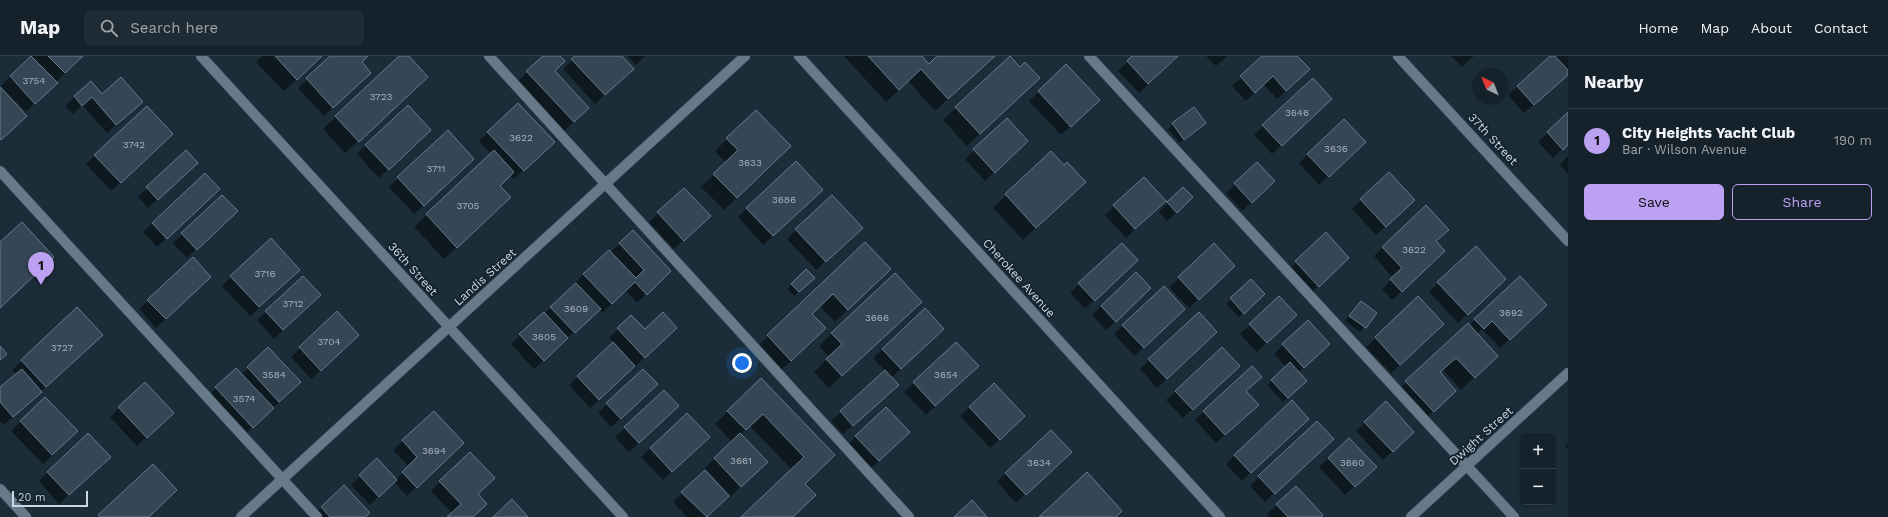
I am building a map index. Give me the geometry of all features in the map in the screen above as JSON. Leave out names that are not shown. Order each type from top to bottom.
[{"type":"street","name":"36th Street","points":[[201,56],[622,517]]},
{"type":"street","points":[[489,56],[909,517]]},
{"type":"street","name":"Landis Street","points":[[241,517],[745,56]]},
{"type":"street","name":"Cherokee Avenue","points":[[799,56],[1220,517]]},
{"type":"street","points":[[1090,56],[1514,517]]},
{"type":"street","name":"37th Street","points":[[1398,56],[1568,240]]},
{"type":"street","points":[[0,171],[317,517]]},
{"type":"street","name":"Dwight Street","points":[[1411,517],[1568,373]]},
{"type":"street","points":[[0,489],[26,517]]},
{"type":"building","points":[[31,56],[58,83],[35,104],[10,76]]},
{"type":"building","points":[[48,56],[83,56],[65,73]]},
{"type":"building","points":[[275,56],[322,56],[297,80]]},
{"type":"building","points":[[330,56],[368,56],[362,62],[371,73],[333,108],[306,78]]},
{"type":"building","points":[[399,56],[409,56],[428,77],[359,142],[335,116]]},
{"type":"building","points":[[543,56],[560,56],[565,61],[555,71],[589,108],[574,122],[526,71]]},
{"type":"building","points":[[575,56],[622,56],[634,69],[605,95],[571,59]]},
{"type":"building","points":[[868,56],[922,56],[929,64],[937,56],[995,56],[948,99],[921,69],[899,90]]},
{"type":"building","points":[[1010,56],[1020,67],[1025,62],[1040,78],[980,134],[955,107]]},
{"type":"building","points":[[1132,56],[1178,56],[1148,84],[1127,61]]},
{"type":"building","points":[[1262,56],[1297,56],[1310,69],[1286,91],[1273,76],[1255,93],[1240,76]]},
{"type":"building","points":[[1550,56],[1555,56],[1568,70],[1568,75],[1534,105],[1517,86]]},
{"type":"building","points":[[1066,64],[1100,100],[1071,127],[1038,91]]},
{"type":"building","points":[[121,77],[143,102],[116,125],[92,97],[82,106],[74,96],[91,81],[102,94]]},
{"type":"building","points":[[1313,78],[1332,99],[1282,146],[1262,125]]},
{"type":"building","points":[[0,87],[27,116],[1,140],[0,139]]},
{"type":"building","points":[[518,103],[555,142],[524,171],[487,132]]},
{"type":"building","points":[[408,105],[431,130],[389,170],[365,145]]},
{"type":"building","points":[[147,106],[173,134],[121,183],[94,155]]},
{"type":"building","points":[[1194,107],[1206,123],[1184,140],[1172,123]]},
{"type":"building","points":[[756,110],[791,146],[737,198],[713,174],[738,150],[726,138]]},
{"type":"building","points":[[1568,112],[1568,145],[1563,150],[1547,132]]},
{"type":"building","points":[[1007,118],[1028,141],[995,173],[973,149]]},
{"type":"building","points":[[1344,119],[1366,142],[1329,177],[1307,154]]},
{"type":"building","points":[[448,130],[474,159],[424,206],[397,177]]},
{"type":"building","points":[[186,150],[198,163],[158,200],[146,187]]},
{"type":"building","points":[[494,150],[514,172],[500,186],[511,197],[457,248],[426,214]]},
{"type":"building","points":[[1051,151],[1064,165],[1067,162],[1086,182],[1036,228],[1005,194]]},
{"type":"building","points":[[796,161],[823,190],[773,236],[746,208]]},
{"type":"building","points":[[1257,162],[1275,181],[1252,203],[1234,183]]},
{"type":"building","points":[[1389,172],[1415,200],[1386,227],[1360,199]]},
{"type":"building","points":[[205,173],[220,189],[167,239],[152,223]]},
{"type":"building","points":[[1144,177],[1167,202],[1183,187],[1193,197],[1177,213],[1166,201],[1135,229],[1113,205]]},
{"type":"building","points":[[684,188],[711,216],[684,241],[657,212]]},
{"type":"building","points":[[222,195],[238,211],[197,250],[181,233]]},
{"type":"building","points":[[832,195],[863,228],[826,262],[795,229]]},
{"type":"building","points":[[1426,205],[1449,230],[1436,241],[1445,251],[1402,292],[1390,279],[1402,268],[1382,247]]},
{"type":"building","points":[[22,222],[54,257],[0,308],[0,242]]},
{"type":"building","points":[[633,230],[671,271],[647,295],[635,282],[612,304],[583,274],[609,250],[636,278],[644,270],[619,243]]},
{"type":"building","points":[[1326,232],[1349,258],[1319,287],[1295,261]]},
{"type":"building","points":[[271,238],[300,270],[259,307],[230,276]]},
{"type":"building","points":[[865,242],[891,269],[848,310],[833,294],[812,314],[826,328],[791,361],[767,335]]},
{"type":"building","points":[[1122,243],[1138,260],[1095,301],[1078,283]]},
{"type":"building","points":[[1214,243],[1235,266],[1199,300],[1178,277]]},
{"type":"building","points":[[1476,246],[1506,279],[1468,315],[1437,282]]},
{"type":"building","points":[[193,257],[211,277],[166,319],[147,300]]},
{"type":"building","points":[[806,269],[815,278],[799,292],[791,284]]},
{"type":"building","points":[[1136,272],[1151,288],[1116,322],[1101,306]]},
{"type":"building","points":[[895,273],[922,302],[842,376],[826,359],[842,344],[831,333]]},
{"type":"building","points":[[303,276],[321,295],[283,330],[265,311]]},
{"type":"building","points":[[1520,276],[1547,305],[1510,340],[1492,321],[1484,329],[1474,319]]},
{"type":"building","points":[[1251,279],[1265,294],[1244,314],[1230,298]]},
{"type":"building","points":[[576,283],[601,309],[575,333],[550,307]]},
{"type":"building","points":[[1164,286],[1185,309],[1144,348],[1122,325]]},
{"type":"building","points":[[1279,296],[1297,315],[1267,343],[1249,324]]},
{"type":"building","points":[[1418,296],[1444,324],[1400,365],[1375,337]]},
{"type":"building","points":[[1361,301],[1377,313],[1366,328],[1349,316]]},
{"type":"building","points":[[77,307],[103,335],[46,387],[21,360]]},
{"type":"building","points":[[925,308],[944,329],[901,369],[882,349]]},
{"type":"building","points":[[337,311],[359,335],[321,371],[299,347]]},
{"type":"building","points":[[544,312],[568,338],[544,361],[519,334]]},
{"type":"building","points":[[663,312],[677,328],[645,358],[617,328],[631,315],[645,329]]},
{"type":"building","points":[[1199,312],[1217,332],[1167,379],[1148,359]]},
{"type":"building","points":[[1308,320],[1330,344],[1304,368],[1282,344]]},
{"type":"building","points":[[1468,323],[1498,356],[1475,378],[1456,358],[1440,372],[1456,391],[1434,412],[1405,381]]},
{"type":"building","points":[[613,342],[635,366],[599,400],[577,376]]},
{"type":"building","points":[[956,342],[979,366],[935,406],[913,382]]},
{"type":"building","points":[[0,346],[7,354],[0,360]]},
{"type":"building","points":[[268,347],[301,382],[279,402],[247,367]]},
{"type":"building","points":[[1222,347],[1240,366],[1193,410],[1175,391]]},
{"type":"building","points":[[1290,362],[1307,381],[1288,398],[1271,380]]},
{"type":"building","points":[[1252,366],[1262,377],[1246,391],[1259,405],[1225,435],[1203,411]]},
{"type":"building","points":[[236,368],[274,408],[253,428],[215,387]]},
{"type":"building","points":[[22,369],[42,392],[13,417],[0,402],[0,387]]},
{"type":"building","points":[[643,369],[658,384],[621,419],[606,403]]},
{"type":"building","points":[[885,370],[899,385],[853,426],[840,411]]},
{"type":"building","points":[[761,378],[835,455],[805,484],[816,495],[793,517],[741,517],[804,457],[763,414],[746,430],[727,411]]},
{"type":"building","points":[[145,382],[174,413],[147,438],[118,407]]},
{"type":"building","points":[[994,383],[1025,416],[1000,440],[969,407]]},
{"type":"building","points":[[664,390],[679,406],[639,443],[624,427]]},
{"type":"building","points":[[45,397],[78,431],[52,455],[20,421]]},
{"type":"building","points":[[1292,400],[1309,419],[1251,473],[1234,455]]},
{"type":"building","points":[[1386,401],[1414,432],[1393,452],[1364,422]]},
{"type":"building","points":[[886,407],[910,432],[879,461],[855,436]]},
{"type":"building","points":[[434,411],[464,443],[417,488],[402,472],[417,457],[402,440]]},
{"type":"building","points":[[687,413],[710,437],[672,472],[650,448]]},
{"type":"building","points":[[1317,421],[1334,439],[1275,494],[1258,476]]},
{"type":"building","points":[[1051,430],[1072,452],[1026,495],[1005,473]]},
{"type":"building","points":[[88,433],[111,457],[69,495],[47,472]]},
{"type":"building","points":[[740,433],[768,462],[741,487],[714,458]]},
{"type":"building","points":[[1349,438],[1377,467],[1355,487],[1328,458]]},
{"type":"building","points":[[470,452],[495,478],[478,494],[487,504],[473,517],[447,517],[461,504],[439,481]]},
{"type":"building","points":[[377,458],[397,480],[379,497],[359,475]]},
{"type":"building","points":[[153,464],[177,490],[149,517],[100,517],[98,515]]},
{"type":"building","points":[[705,470],[729,496],[707,517],[681,492]]},
{"type":"building","points":[[1087,472],[1122,511],[1116,517],[1039,517]]},
{"type":"building","points":[[344,485],[370,513],[365,517],[330,517],[321,507]]},
{"type":"building","points":[[1296,486],[1323,515],[1321,517],[1288,517],[1276,504]]},
{"type":"building","points":[[512,499],[528,517],[493,517]]},
{"type":"building","points":[[972,500],[987,517],[954,517]]},
{"type":"place","name":"City Heights Yacht Club","points":[[41,285]]}]
